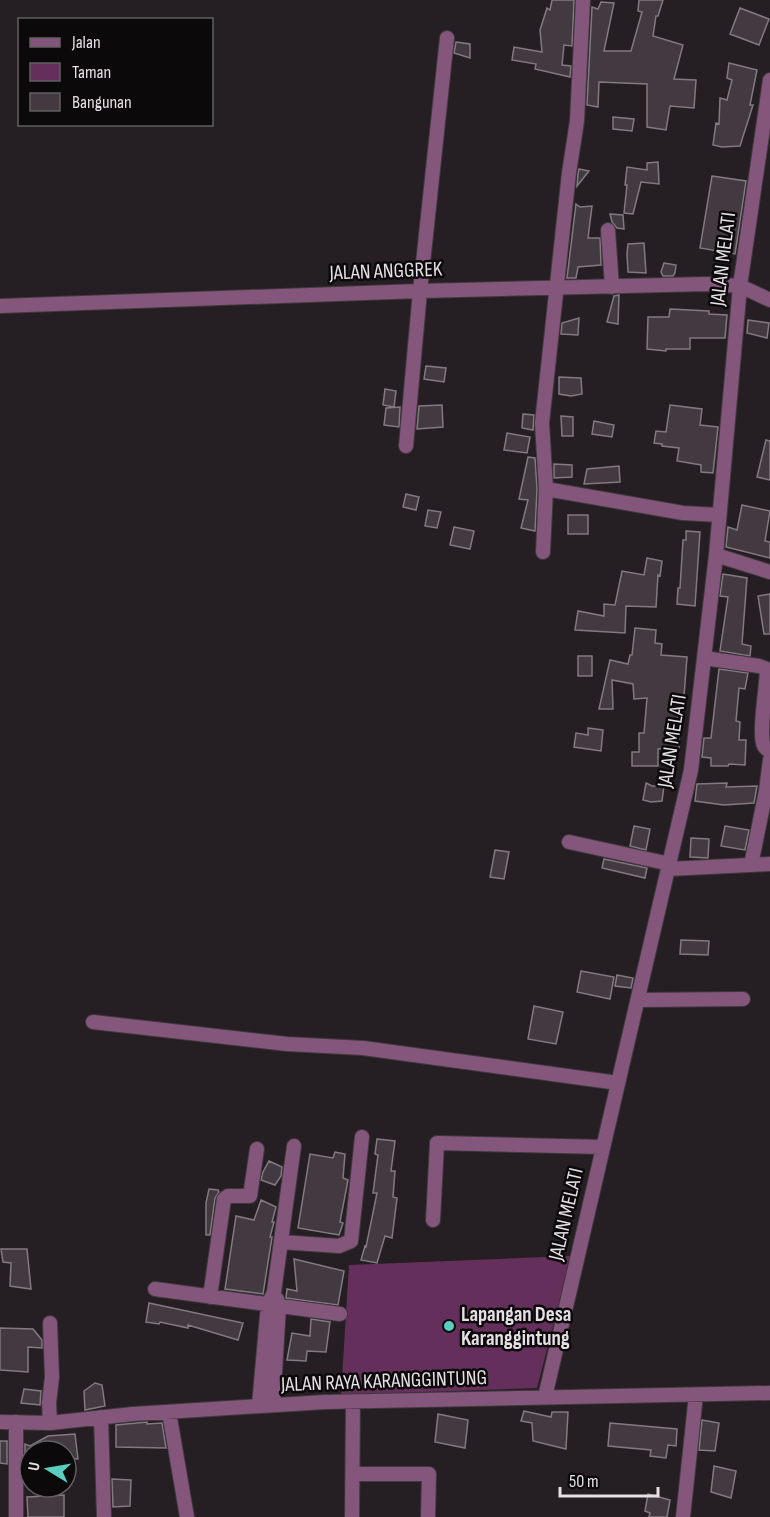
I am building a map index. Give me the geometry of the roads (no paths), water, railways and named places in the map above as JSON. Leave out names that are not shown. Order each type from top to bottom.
[{"type":"street","points":[[543,552],[546,489],[542,423],[569,173],[577,122],[583,0]]},
{"type":"street","points":[[406,446],[447,38]]},
{"type":"street","name":"JALAN MELATI","points":[[545,1397],[691,770],[716,555],[740,286],[770,80]]},
{"type":"street","points":[[608,230],[612,287]]},
{"type":"street","name":"JALAN ANGGREK","points":[[0,306],[420,291],[707,284],[740,286],[770,300]]},
{"type":"street","points":[[546,489],[683,513],[719,515]]},
{"type":"street","points":[[716,555],[770,572]]},
{"type":"street","points":[[704,658],[767,669],[763,700],[763,740],[764,747],[770,753]]},
{"type":"street","points":[[751,865],[770,760]]},
{"type":"street","points":[[569,842],[669,866],[770,864]]},
{"type":"street","points":[[638,1000],[743,999]]},
{"type":"street","points":[[93,1022],[287,1044],[363,1048],[618,1083]]},
{"type":"street","points":[[281,1242],[339,1246],[351,1241],[362,1137]]},
{"type":"street","points":[[433,1220],[437,1143],[603,1147]]},
{"type":"street","points":[[266,1405],[274,1301],[294,1146]]},
{"type":"street","points":[[210,1297],[224,1199],[228,1196],[250,1196],[257,1149]]},
{"type":"street","points":[[155,1289],[210,1297],[274,1301],[340,1314]]},
{"type":"street","points":[[50,1323],[52,1377],[49,1403],[50,1423]]},
{"type":"street","name":"JALAN RAYA KARANGGINTUNG","points":[[0,1422],[50,1423],[266,1405],[770,1393]]},
{"type":"street","points":[[683,1517],[696,1395]]},
{"type":"street","points":[[352,1517],[353,1402]]},
{"type":"street","points":[[169,1412],[186,1517]]},
{"type":"street","points":[[101,1417],[104,1517]]},
{"type":"street","points":[[16,1422],[16,1517]]},
{"type":"street","points":[[353,1474],[429,1474],[428,1517]]},
{"type":"place","name":"Lapangan Desa Karanggintung","points":[[449,1326]]}]
